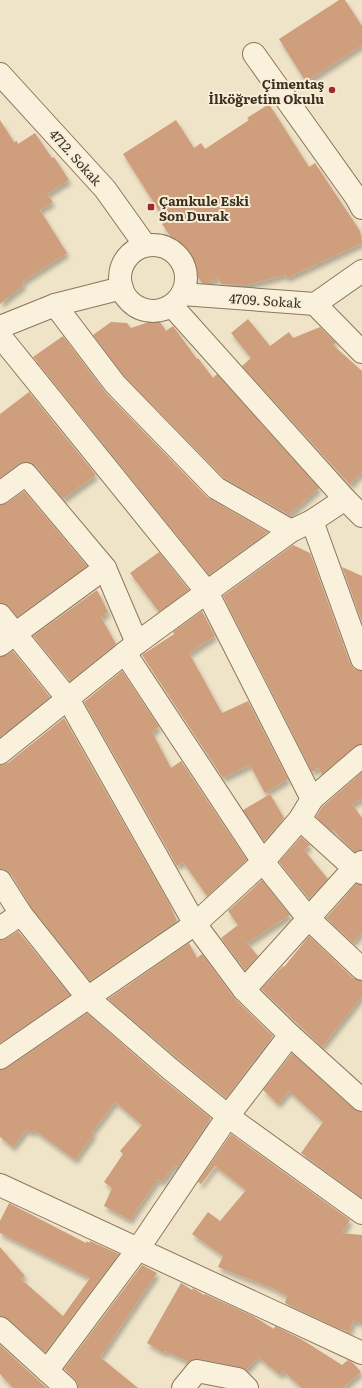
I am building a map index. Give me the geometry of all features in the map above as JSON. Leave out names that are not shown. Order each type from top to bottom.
[{"type":"street","points":[[254,54],[356,197],[362,208]]},
{"type":"street","name":"4712. Sokak","points":[[0,74],[105,189],[145,245]]},
{"type":"street","points":[[145,245],[167,247],[183,262],[186,273],[186,284],[177,300],[163,310],[144,310],[135,306],[127,298],[122,288],[120,278],[122,266],[127,257],[135,250],[145,245]]},
{"type":"street","name":"4709. Sokak","points":[[177,300],[315,304],[362,271]]},
{"type":"street","points":[[0,327],[55,305],[122,288]]},
{"type":"street","points":[[177,300],[345,500],[362,516]]},
{"type":"street","points":[[315,304],[362,352]]},
{"type":"street","points":[[55,305],[114,384],[216,488],[291,531]]},
{"type":"street","points":[[0,336],[207,592],[312,799]]},
{"type":"street","points":[[0,494],[26,474],[105,568],[131,648],[263,862],[308,918],[362,969]]},
{"type":"street","points":[[0,753],[131,648],[207,592],[291,531],[312,521],[345,500]]},
{"type":"street","points":[[312,521],[362,659]]},
{"type":"street","points":[[7,639],[105,568]]},
{"type":"street","points":[[0,615],[7,639],[68,699],[195,924],[244,990],[290,1036],[362,1100]]},
{"type":"street","points":[[0,1058],[195,924],[263,862],[300,819],[312,799],[362,756]]},
{"type":"street","points":[[244,990],[308,918],[359,868],[300,819]]},
{"type":"street","points":[[0,881],[21,914],[87,997],[169,1068],[228,1116],[362,1213]]},
{"type":"street","points":[[0,928],[21,914]]},
{"type":"street","points":[[47,1371],[138,1249],[228,1116],[290,1036]]},
{"type":"street","points":[[0,1185],[362,1353]]},
{"type":"street","points":[[0,1328],[66,1388]]},
{"type":"street","points":[[183,1388],[197,1371],[238,1379],[247,1388]]},
{"type":"building","points":[[339,0],[345,0],[362,26],[362,45],[306,82],[279,39]]},
{"type":"building","points":[[269,104],[309,167],[315,163],[360,231],[362,243],[287,278],[285,275],[248,285],[222,284],[217,278],[208,283],[202,283],[162,224],[166,222],[123,154],[176,120],[194,148],[201,143],[205,149],[249,120],[247,118]]},
{"type":"building","points":[[0,120],[14,142],[17,141],[18,144],[35,133],[52,158],[54,157],[69,180],[47,194],[53,202],[40,210],[67,253],[22,282],[24,285],[0,304]]},
{"type":"building","points":[[158,319],[166,331],[173,326],[213,378],[217,374],[319,488],[289,515],[224,478],[124,376],[93,335],[111,322],[127,323],[131,328]]},
{"type":"building","points":[[248,319],[270,346],[289,332],[293,338],[320,327],[336,343],[333,345],[362,371],[362,472],[350,485],[242,366],[251,358],[231,333]]},
{"type":"building","points":[[63,336],[106,393],[207,497],[268,532],[209,575],[33,357]]},
{"type":"building","points":[[29,392],[96,475],[63,499],[36,466],[30,462],[19,464],[0,478],[0,414]]},
{"type":"building","points":[[24,491],[87,566],[17,617],[9,607],[0,603],[0,505],[7,503]]},
{"type":"building","points":[[293,545],[310,553],[350,663],[354,669],[362,671],[362,744],[354,747],[322,774],[318,768],[312,772],[223,596]]},
{"type":"building","points":[[159,552],[189,590],[159,612],[130,573]]},
{"type":"building","points":[[342,567],[362,576],[362,622]]},
{"type":"building","points":[[97,590],[108,612],[101,617],[116,644],[70,681],[33,636]]},
{"type":"building","points":[[202,611],[215,636],[189,653],[222,713],[248,701],[288,779],[265,793],[250,765],[223,778],[142,655],[174,634],[173,632]]},
{"type":"building","points":[[13,651],[50,697],[0,737],[0,657]]},
{"type":"building","points":[[122,671],[159,727],[152,732],[171,768],[181,761],[247,860],[207,896],[183,862],[177,866],[84,702]]},
{"type":"building","points":[[64,718],[169,903],[177,921],[90,981],[31,907],[11,874],[6,870],[0,869],[0,765],[8,763]]},
{"type":"building","points":[[362,772],[362,799],[352,804],[362,818],[362,850],[355,852],[333,829],[331,831],[316,817],[322,807]]},
{"type":"building","points":[[270,794],[284,818],[264,841],[243,810]]},
{"type":"building","points":[[301,837],[310,845],[304,850],[328,879],[309,899],[279,862]]},
{"type":"building","points":[[262,880],[290,915],[247,943],[258,956],[245,970],[221,938],[238,925],[228,911]]},
{"type":"building","points":[[356,884],[362,885],[362,932],[353,943],[326,918]]},
{"type":"building","points":[[18,931],[70,995],[0,1043],[0,940],[7,938]]},
{"type":"building","points":[[309,936],[353,978],[362,981],[362,996],[322,1047],[261,989],[283,966],[284,967]]},
{"type":"building","points":[[189,943],[197,958],[202,954],[235,999],[273,1036],[226,1098],[108,999]]},
{"type":"building","points":[[87,1013],[161,1078],[211,1118],[178,1167],[175,1165],[162,1182],[158,1179],[130,1220],[104,1206],[112,1188],[104,1182],[123,1154],[120,1151],[142,1125],[115,1102],[92,1132],[94,1134],[75,1160],[34,1130],[31,1133],[27,1129],[13,1147],[0,1137],[0,1070],[7,1068]]},
{"type":"building","points":[[292,1053],[354,1109],[362,1112],[362,1198],[301,1153],[323,1122],[289,1091],[278,1104],[263,1090]]},
{"type":"building","points":[[231,1134],[350,1220],[342,1233],[362,1235],[362,1323],[353,1321],[350,1332],[337,1328],[285,1303],[287,1296],[272,1288],[218,1267],[223,1256],[192,1234],[208,1212],[220,1221],[246,1190],[215,1166],[201,1184],[198,1182]]},
{"type":"building","points":[[9,1203],[86,1243],[87,1241],[89,1243],[90,1241],[119,1254],[45,1352],[8,1319],[0,1316],[0,1247],[25,1276],[21,1279],[63,1316],[90,1278],[0,1233],[0,1221]]},
{"type":"building","points":[[142,1265],[157,1273],[100,1357],[138,1388],[78,1388],[78,1384],[75,1379],[64,1369]]},
{"type":"building","points":[[181,1283],[192,1290],[193,1288],[204,1295],[205,1294],[253,1316],[274,1329],[275,1326],[301,1339],[342,1365],[348,1360],[361,1372],[343,1388],[302,1388],[283,1371],[280,1375],[258,1357],[246,1370],[240,1367],[199,1359],[193,1359],[189,1362],[165,1351],[164,1353],[147,1343]]},
{"type":"building","points":[[0,1345],[47,1388],[13,1388],[0,1374]]},
{"type":"place","name":"Çimentaş İlköğretim Okulu","points":[[332,90]]},
{"type":"place","name":"Çamkule Eski Son Durak","points":[[151,207]]}]
